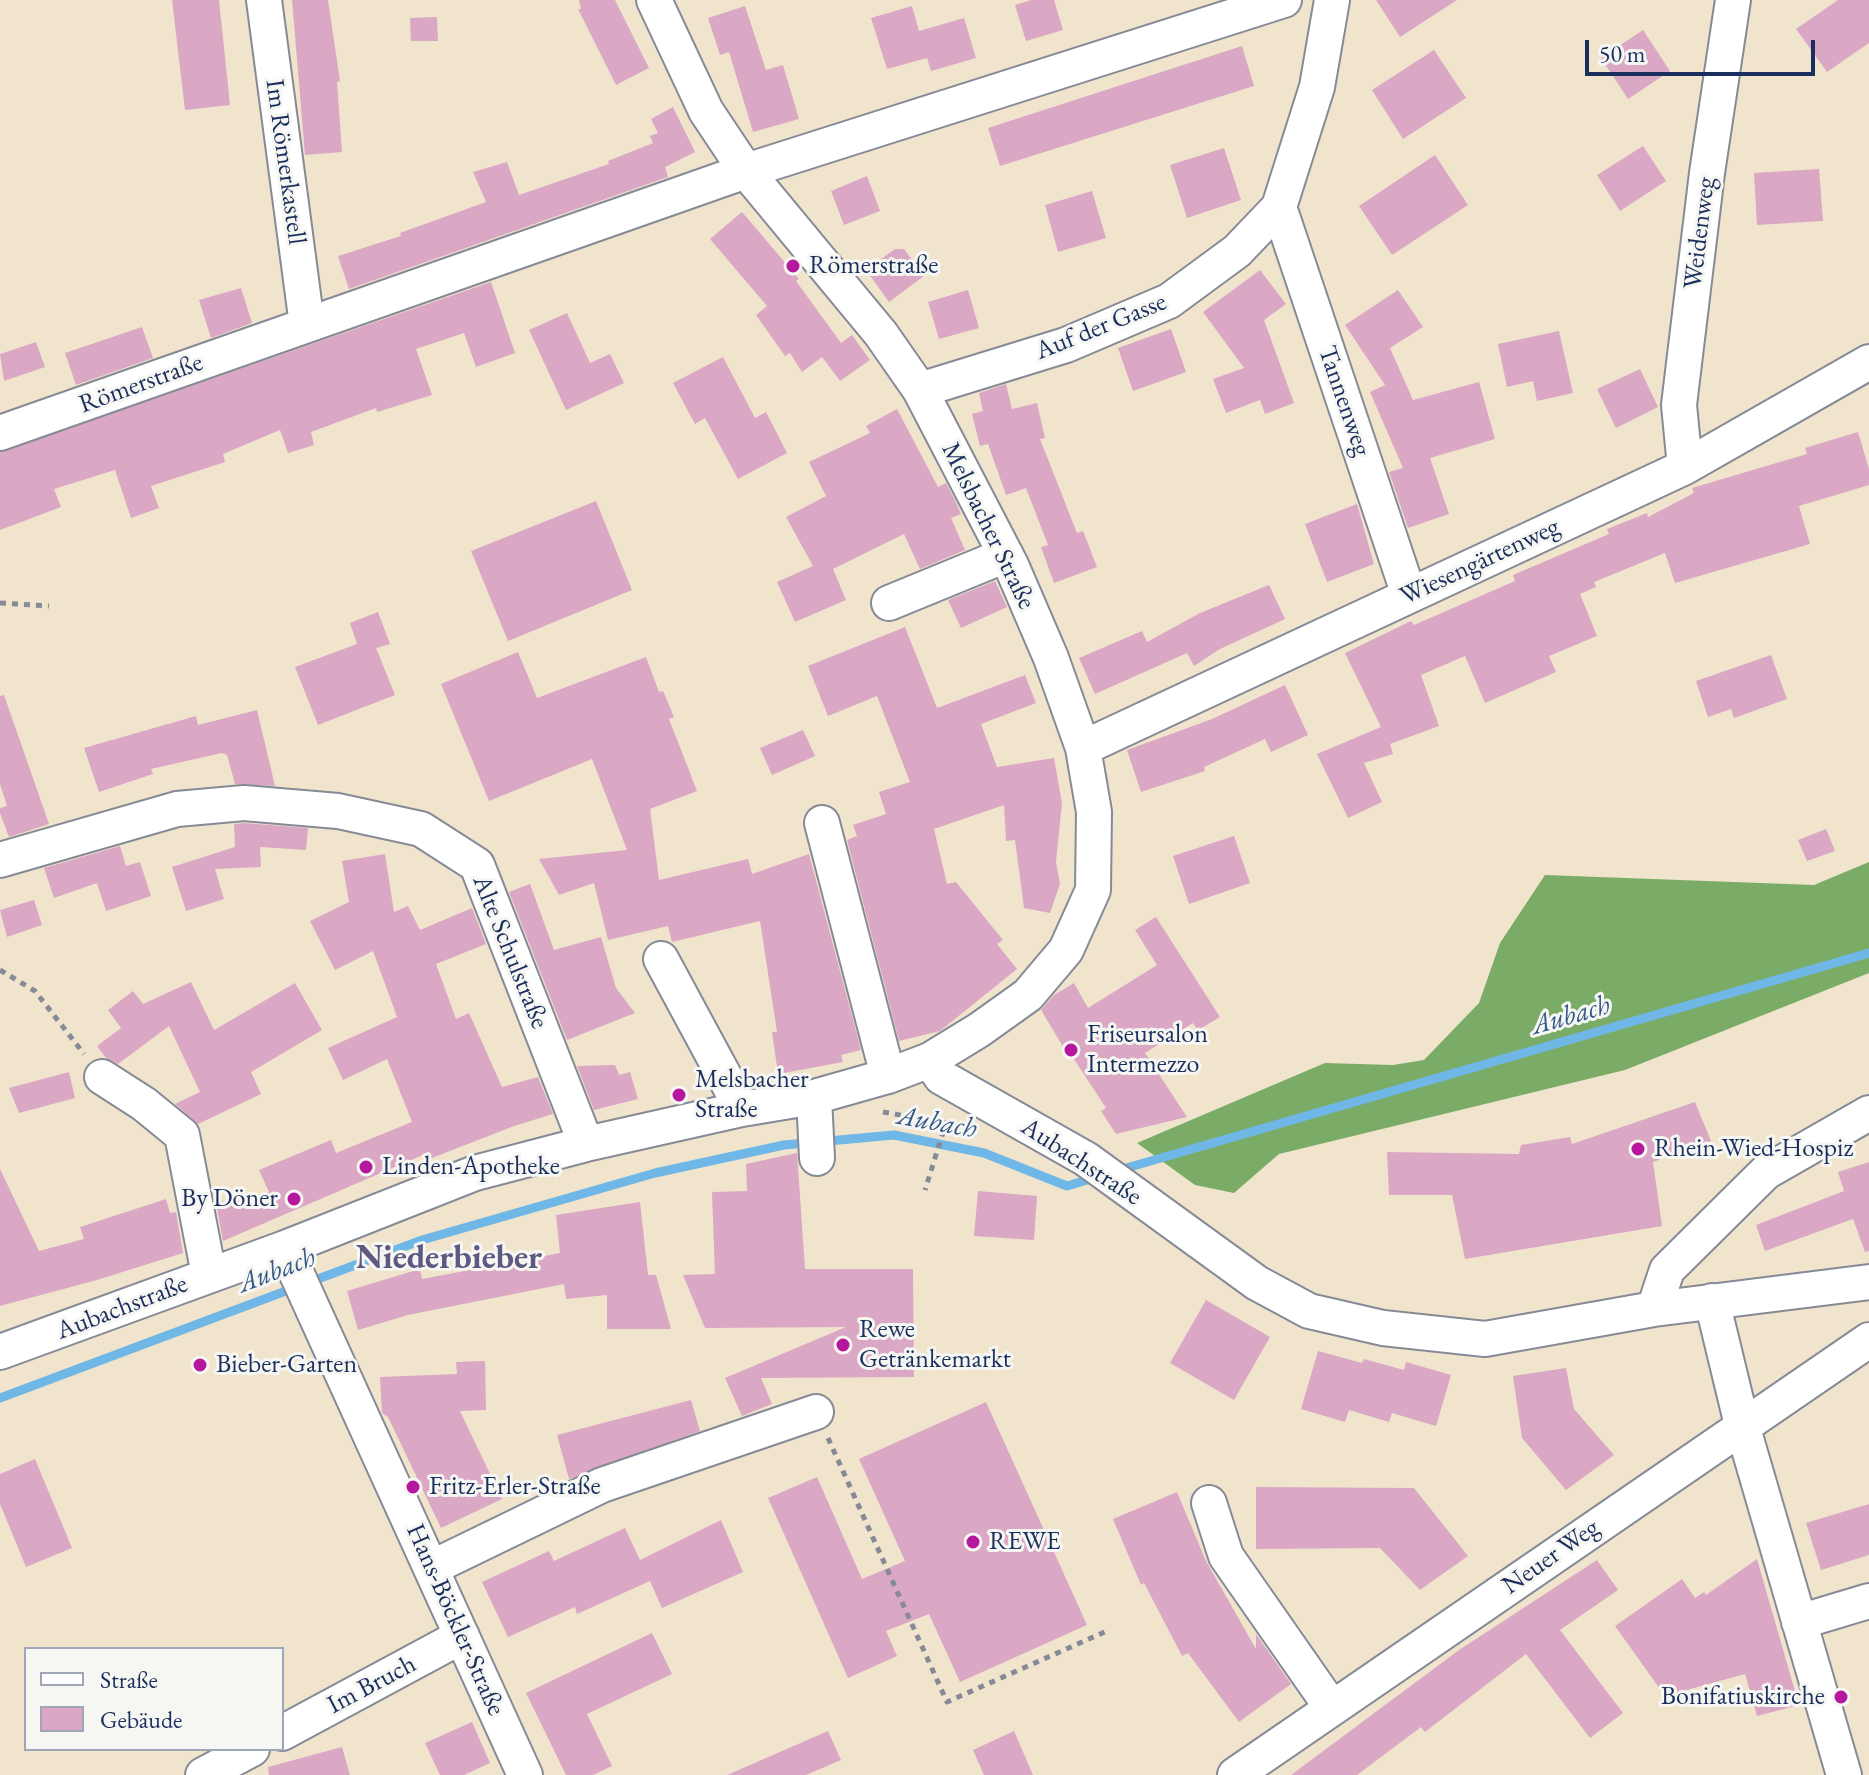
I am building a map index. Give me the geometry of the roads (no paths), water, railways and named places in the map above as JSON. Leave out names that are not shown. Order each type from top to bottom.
[{"type":"street","name":"Im Römerkastell","points":[[264,0],[307,325]]},
{"type":"street","name":"Melsbacher Straße","points":[[654,0],[706,111],[746,171],[881,334],[920,390],[1006,555],[1051,658],[1083,748],[1094,812],[1093,890],[1066,950],[1028,995],[930,1060]]},
{"type":"street","name":"Römerstraße","points":[[0,433],[746,171],[1284,0]]},
{"type":"street","name":"Auf der Gasse","points":[[920,390],[1066,345],[1169,301],[1237,251],[1279,207],[1317,87],[1332,0]]},
{"type":"street","name":"Weidenweg","points":[[1685,467],[1679,405],[1707,173],[1733,0]]},
{"type":"street","name":"Tannenweg","points":[[1279,207],[1409,595]]},
{"type":"street","name":"Wiesengärtenweg","points":[[1083,748],[1685,467],[1869,362]]},
{"type":"street","points":[[889,603],[1006,555]]},
{"type":"street","name":"Alte Schulstraße","points":[[0,860],[177,809],[244,803],[338,811],[421,829],[477,865],[586,1144]]},
{"type":"street","points":[[822,823],[888,1076]]},
{"type":"street","points":[[661,959],[742,1109]]},
{"type":"street","name":"Aubachstraße","points":[[0,1352],[209,1275],[291,1261],[475,1173],[742,1109],[816,1127],[888,1076],[930,1060],[941,1077],[1086,1159],[1257,1283],[1309,1311],[1383,1328],[1485,1339],[1654,1309],[1869,1282]]},
{"type":"street","points":[[102,1077],[144,1104],[182,1135],[209,1275]]},
{"type":"street","points":[[1654,1309],[1667,1270],[1766,1172],[1869,1113]]},
{"type":"street","name":"Hans-Böckler-Straße","points":[[291,1261],[433,1567],[525,1775]]},
{"type":"street","points":[[1712,1301],[1742,1425],[1844,1775]]},
{"type":"street","name":"Neuer Weg","points":[[1235,1775],[1869,1340]]},
{"type":"street","points":[[433,1567],[602,1485],[816,1412]]},
{"type":"street","points":[[1209,1503],[1226,1556],[1332,1708]]},
{"type":"street","points":[[1799,1622],[1869,1601]]},
{"type":"street","name":"Im Bruch","points":[[284,1732],[462,1636]]},
{"type":"street","points":[[203,1775],[248,1751]]},
{"type":"waterway","name":"Aubach","points":[[1116,1171],[1869,953]]},
{"type":"waterway","name":"Aubach","points":[[0,1398],[422,1240],[655,1173],[784,1145],[894,1135],[984,1153],[1067,1186],[1097,1177]]},
{"type":"place","name":"Römerstraße","points":[[793,266]]},
{"type":"place","name":"Friseursalon Intermezzo","points":[[1071,1050]]},
{"type":"place","name":"Melsbacher Straße","points":[[679,1095]]},
{"type":"place","name":"Rhein-Wied-Hospiz","points":[[1638,1149]]},
{"type":"place","name":"Linden-Apotheke","points":[[366,1167]]},
{"type":"place","name":"By Döner","points":[[294,1199]]},
{"type":"place","name":"Rewe Getränkemarkt","points":[[843,1345]]},
{"type":"place","name":"Bieber-Garten","points":[[200,1365]]},
{"type":"place","name":"Fritz-Erler-Straße","points":[[413,1487]]},
{"type":"place","name":"REWE","points":[[973,1542]]},
{"type":"place","name":"Bonifatiuskirche","points":[[1841,1697]]},
{"type":"district","name":"Niederbieber","points":[[449,1259]]}]
